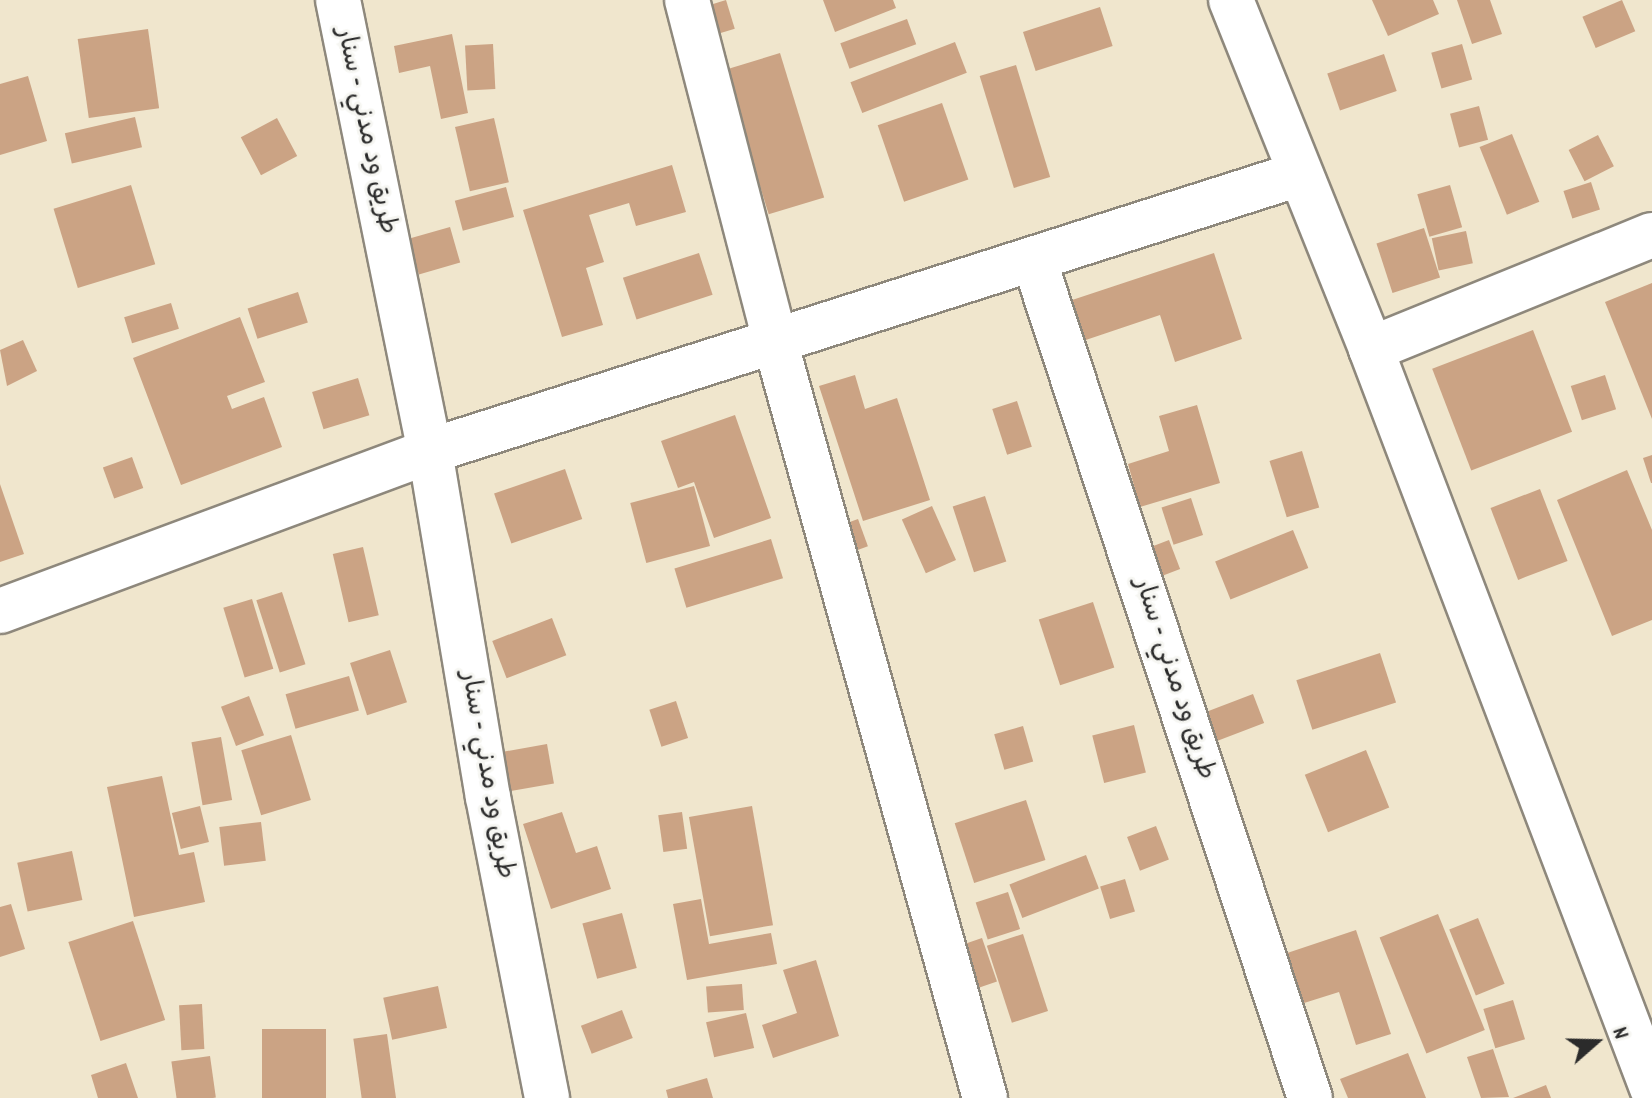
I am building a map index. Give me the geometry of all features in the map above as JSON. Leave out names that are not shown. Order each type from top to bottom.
[{"type":"street","name":"طريق ود مدني - سنار","points":[[338,0],[430,451],[488,797],[547,1098]]},
{"type":"street","points":[[687,0],[775,341],[985,1098]]},
{"type":"street","points":[[1231,0],[1371,349],[1652,1088]]},
{"type":"street","points":[[0,611],[430,451],[1299,174]]},
{"type":"street","points":[[1371,349],[1652,235]]},
{"type":"street","name":"طريق ود مدني - سنار","points":[[1034,260],[1310,1098]]},
{"type":"building","points":[[726,0],[735,29],[703,38],[694,10]]},
{"type":"building","points":[[823,0],[893,0],[896,8],[835,32]]},
{"type":"building","points":[[1372,0],[1433,0],[1439,14],[1388,36]]},
{"type":"building","points":[[1457,0],[1490,0],[1502,34],[1472,44]]},
{"type":"building","points":[[1622,0],[1635,31],[1596,48],[1582,17]]},
{"type":"building","points":[[1100,7],[1113,46],[1036,71],[1023,32]]},
{"type":"building","points":[[907,19],[916,44],[850,69],[840,43]]},
{"type":"building","points":[[148,29],[159,108],[89,118],[78,39]]},
{"type":"building","points":[[452,34],[468,113],[441,119],[430,66],[399,73],[394,46]]},
{"type":"building","points":[[955,42],[967,73],[862,113],[850,82]]},
{"type":"building","points":[[493,44],[495,89],[467,90],[465,45]]},
{"type":"building","points":[[1462,44],[1472,80],[1441,88],[1431,53]]},
{"type":"building","points":[[780,53],[824,197],[769,214],[725,70]]},
{"type":"building","points":[[1384,54],[1397,91],[1340,110],[1327,74]]},
{"type":"building","points":[[1016,65],[1050,177],[1014,188],[980,76]]},
{"type":"building","points":[[28,76],[47,141],[0,155],[0,84]]},
{"type":"building","points":[[942,103],[968,180],[904,202],[878,125]]},
{"type":"building","points":[[1479,106],[1488,140],[1459,148],[1450,114]]},
{"type":"building","points":[[135,117],[142,147],[72,163],[65,133]]},
{"type":"building","points":[[277,118],[297,156],[261,175],[241,137]]},
{"type":"building","points":[[494,118],[509,182],[470,191],[455,127]]},
{"type":"building","points":[[1512,134],[1539,202],[1507,215],[1480,147]]},
{"type":"building","points":[[1598,135],[1614,166],[1584,181],[1569,150]]},
{"type":"building","points":[[672,165],[686,212],[636,226],[629,203],[589,215],[604,262],[586,268],[603,325],[562,337],[523,210]]},
{"type":"building","points":[[1591,182],[1600,210],[1572,219],[1563,191]]},
{"type":"building","points":[[131,185],[155,264],[78,288],[54,209]]},
{"type":"building","points":[[1450,185],[1462,227],[1429,237],[1417,194]]},
{"type":"building","points":[[506,187],[514,217],[463,231],[455,201]]},
{"type":"building","points":[[450,227],[460,263],[419,274],[409,239]]},
{"type":"building","points":[[1424,228],[1440,277],[1393,293],[1376,243]]},
{"type":"building","points":[[1466,231],[1473,263],[1439,271],[1432,238]]},
{"type":"building","points":[[699,253],[713,295],[637,320],[623,278]]},
{"type":"building","points":[[1214,253],[1242,339],[1175,362],[1160,315],[1065,347],[1051,307]]},
{"type":"building","points":[[1652,283],[1652,419],[1605,302]]},
{"type":"building","points":[[298,292],[308,322],[257,339],[248,308]]},
{"type":"building","points":[[171,303],[179,329],[132,343],[124,317]]},
{"type":"building","points":[[240,317],[265,382],[227,396],[232,409],[264,397],[282,447],[181,485],[133,358]]},
{"type":"building","points":[[1533,330],[1572,432],[1471,470],[1432,369]]},
{"type":"building","points":[[23,340],[37,371],[7,386],[0,350]]},
{"type":"building","points":[[855,375],[865,409],[897,398],[930,500],[863,521],[819,386]]},
{"type":"building","points":[[1605,375],[1616,409],[1582,420],[1571,386]]},
{"type":"building","points":[[358,378],[369,415],[323,429],[312,392]]},
{"type":"building","points":[[1017,401],[1032,447],[1007,455],[992,409]]},
{"type":"building","points":[[1197,405],[1220,483],[1140,507],[1128,464],[1169,451],[1159,416]]},
{"type":"building","points":[[735,415],[771,518],[714,538],[694,482],[678,488],[661,441]]},
{"type":"building","points":[[1302,451],[1319,507],[1287,517],[1269,461]]},
{"type":"building","points":[[1652,455],[1652,483],[1651,483],[1643,458]]},
{"type":"building","points":[[132,457],[143,488],[114,499],[103,468]]},
{"type":"building","points":[[565,469],[582,519],[511,544],[494,493]]},
{"type":"building","points":[[1627,470],[1652,530],[1652,620],[1612,636],[1557,500]]},
{"type":"building","points":[[0,484],[24,554],[0,562]]},
{"type":"building","points":[[694,486],[710,546],[646,563],[630,503]]},
{"type":"building","points":[[1540,489],[1568,561],[1518,580],[1491,508]]},
{"type":"building","points":[[985,496],[1006,562],[974,572],[953,507]]},
{"type":"building","points":[[1191,498],[1203,535],[1174,545],[1162,508]]},
{"type":"building","points":[[932,506],[956,560],[926,573],[902,519]]},
{"type":"building","points":[[858,519],[868,546],[838,557],[828,530]]},
{"type":"building","points":[[1293,530],[1308,568],[1230,599],[1215,561]]},
{"type":"building","points":[[771,539],[783,578],[686,608],[674,569]]},
{"type":"building","points":[[1169,540],[1180,569],[1147,581],[1136,553]]},
{"type":"building","points":[[363,547],[379,615],[349,622],[333,554]]},
{"type":"building","points":[[282,592],[305,664],[280,673],[256,600]]},
{"type":"building","points":[[252,599],[273,669],[245,678],[223,608]]},
{"type":"building","points":[[1093,602],[1114,668],[1060,685],[1039,620]]},
{"type":"building","points":[[552,618],[566,655],[507,678],[492,641]]},
{"type":"building","points":[[390,650],[407,702],[367,715],[350,663]]},
{"type":"building","points":[[1380,653],[1396,702],[1312,730],[1296,680]]},
{"type":"building","points":[[349,676],[359,711],[295,729],[286,694]]},
{"type":"building","points":[[1253,694],[1264,723],[1201,747],[1190,718]]},
{"type":"building","points":[[249,696],[264,735],[236,746],[221,707]]},
{"type":"building","points":[[676,701],[688,738],[661,747],[649,710]]},
{"type":"building","points":[[1134,725],[1146,773],[1104,783],[1092,735]]},
{"type":"building","points":[[1023,726],[1033,762],[1004,770],[994,734]]},
{"type":"building","points":[[291,735],[311,800],[261,815],[241,750]]},
{"type":"building","points":[[221,737],[232,800],[203,805],[191,742]]},
{"type":"building","points":[[547,744],[554,783],[503,792],[496,753]]},
{"type":"building","points":[[1366,750],[1389,807],[1328,832],[1305,775]]},
{"type":"building","points":[[162,776],[179,855],[194,852],[205,902],[134,917],[107,787]]},
{"type":"building","points":[[1026,800],[1045,860],[974,883],[955,823]]},
{"type":"building","points":[[200,806],[209,842],[181,849],[172,813]]},
{"type":"building","points":[[752,806],[773,925],[710,936],[689,817]]},
{"type":"building","points":[[562,812],[576,853],[597,846],[611,889],[551,909],[523,824]]},
{"type":"building","points":[[682,812],[687,849],[663,852],[658,815]]},
{"type":"building","points":[[261,822],[266,861],[224,866],[219,827]]},
{"type":"building","points":[[1156,826],[1169,860],[1140,871],[1127,837]]},
{"type":"building","points":[[72,851],[82,900],[28,912],[17,863]]},
{"type":"building","points":[[1086,855],[1099,889],[1022,918],[1009,884]]},
{"type":"building","points":[[1125,879],[1135,912],[1110,919],[1100,887]]},
{"type":"building","points":[[1008,892],[1020,929],[988,940],[976,903]]},
{"type":"building","points":[[701,899],[709,944],[771,933],[777,964],[687,980],[673,904]]},
{"type":"building","points":[[11,904],[25,949],[0,957],[0,907]]},
{"type":"building","points":[[622,913],[637,968],[597,979],[582,924]]},
{"type":"building","points":[[1438,914],[1485,1030],[1426,1053],[1380,938]]},
{"type":"building","points":[[1478,918],[1505,984],[1476,995],[1449,930]]},
{"type":"building","points":[[133,921],[165,1020],[100,1041],[68,942]]},
{"type":"building","points":[[1356,930],[1391,1034],[1356,1045],[1339,992],[1285,1009],[1269,959]]},
{"type":"building","points":[[1023,934],[1048,1011],[1012,1023],[987,946]]},
{"type":"building","points":[[982,938],[997,981],[971,990],[956,947]]},
{"type":"building","points":[[816,960],[839,1036],[773,1058],[762,1025],[797,1013],[783,970]]},
{"type":"building","points":[[742,984],[744,1010],[708,1012],[706,987]]},
{"type":"building","points":[[438,986],[447,1028],[392,1040],[383,998]]},
{"type":"building","points":[[1513,1000],[1525,1039],[1495,1048],[1483,1009]]},
{"type":"building","points":[[202,1004],[204,1049],[181,1050],[179,1005]]},
{"type":"building","points":[[622,1010],[633,1038],[592,1054],[581,1026]]},
{"type":"building","points":[[746,1013],[754,1048],[714,1057],[706,1022]]},
{"type":"building","points":[[262,1029],[326,1029],[326,1098],[262,1098]]},
{"type":"building","points":[[387,1034],[396,1098],[362,1098],[353,1039]]},
{"type":"building","points":[[1493,1049],[1509,1097],[1481,1098],[1467,1057]]},
{"type":"building","points":[[1408,1053],[1426,1098],[1348,1098],[1340,1079]]},
{"type":"building","points":[[210,1056],[216,1098],[177,1098],[171,1061]]},
{"type":"building","points":[[126,1063],[138,1098],[98,1098],[91,1075]]},
{"type":"building","points":[[707,1078],[713,1098],[668,1098],[666,1090]]},
{"type":"building","points":[[1546,1085],[1551,1098],[1513,1098]]}]
